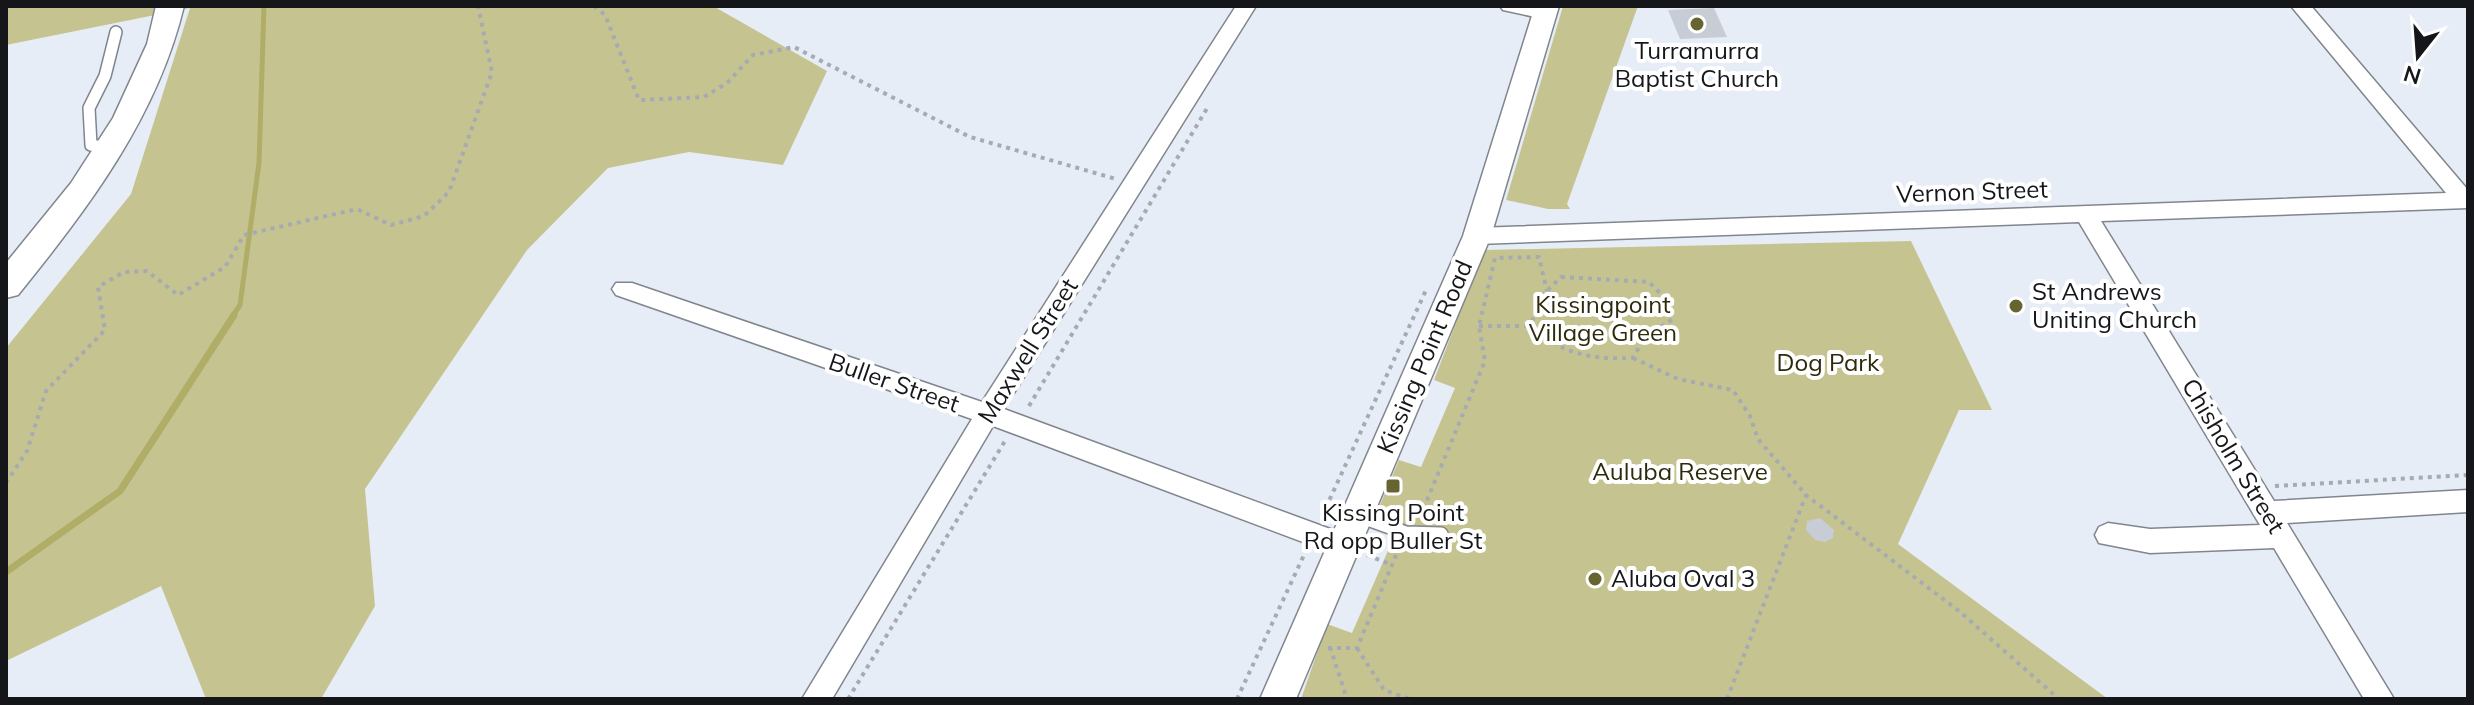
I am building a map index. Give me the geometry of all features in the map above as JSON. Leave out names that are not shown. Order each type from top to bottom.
[{"type":"main road","points":[[6,286],[64,213],[108,148],[145,84],[170,6]]},
{"type":"street","name":"Maxwell Street","points":[[816,699],[987,415],[1246,6]]},
{"type":"street","points":[[1510,6],[1546,10]]},
{"type":"street","points":[[2301,6],[2466,200]]},
{"type":"street","name":"Kissing Point Road","points":[[1278,699],[1352,537],[1477,236],[1546,10]]},
{"type":"street","name":"Vernon Street","points":[[1477,236],[2466,200]]},
{"type":"street","name":"Chisholm Street","points":[[2085,214],[2273,512],[2380,699]]},
{"type":"street","name":"Buller Street","points":[[624,289],[1352,537]]},
{"type":"street","points":[[2108,535],[2150,541],[2273,512],[2468,501]]},
{"type":"lane","points":[[108,148],[91,145],[89,108],[105,76],[116,32]]},
{"type":"lane","points":[[1352,537],[1441,534]]},
{"type":"path","points":[[6,483],[27,451],[46,391],[105,330],[98,287],[124,272],[147,271],[178,295],[225,267],[244,235],[357,209],[391,225],[424,216],[449,192],[492,72],[478,6]]},
{"type":"path","points":[[594,6],[605,15],[639,100],[699,102],[737,76],[753,55],[794,47],[876,86],[970,137],[1133,184]]},
{"type":"path","points":[[1026,412],[1212,101]]},
{"type":"path","points":[[1357,648],[1406,533],[1419,519],[1485,361],[1479,326],[1495,258],[1539,257],[1547,291]]},
{"type":"path","points":[[1531,326],[1539,299],[1561,277],[1649,282],[1668,301],[1673,319],[1645,337],[1633,358]]},
{"type":"path","points":[[1322,516],[1427,287]]},
{"type":"path","points":[[1479,326],[1531,326],[1544,340],[1570,351],[1601,360],[1633,358],[1678,379],[1733,390],[1750,416],[1758,439],[1806,495],[1959,611],[2059,699]]},
{"type":"path","points":[[848,699],[1009,435]]},
{"type":"path","points":[[2273,512],[2468,475]]},
{"type":"path","points":[[1727,699],[1806,495]]},
{"type":"path","points":[[1352,537],[1392,565]]},
{"type":"path","points":[[1237,699],[1304,555]]},
{"type":"path","points":[[1347,699],[1330,647],[1357,648]]},
{"type":"path","points":[[1357,648],[1384,690],[1410,699]]},
{"type":"green space","points":[[6,6],[713,6],[827,71],[783,165],[689,152],[608,168],[527,250],[365,489],[375,606],[321,699],[206,699],[161,586],[6,661],[6,348],[131,194],[190,8],[6,45]]},
{"type":"green space","points":[[1563,6],[1638,6],[1567,204],[1570,209],[1548,209],[1506,200]]},
{"type":"green space","name":"Auluba Reserve","points":[[1911,241],[1992,410],[1959,410],[1898,544],[2108,699],[1301,699],[1327,624],[1352,633],[1401,521],[1377,512],[1399,460],[1421,467],[1455,388],[1434,380],[1484,250]]},
{"type":"building","name":"Turramurra Baptist Church","points":[[1714,8],[1727,37],[1680,39],[1668,10]]},
{"type":"building","points":[[1820,518],[1834,530],[1833,538],[1825,542],[1815,540],[1806,530],[1807,521]]},
{"type":"waterway","points":[[232,317],[240,305],[259,163],[264,6]]},
{"type":"waterway","points":[[6,572],[120,491],[234,315]]},
{"type":"place","name":"Turramurra Baptist Church","points":[[1697,24]]},
{"type":"place","name":"St Andrews Uniting Church","points":[[2016,306]]},
{"type":"place","name":"Kissing Point Rd opp Buller St","points":[[1393,486]]},
{"type":"place","name":"Aluba Oval 3","points":[[1595,579]]},
{"type":"park label","name":"Kissingpoint Village Green","points":[[1603,319]]},
{"type":"park label","name":"Dog Park","points":[[1828,363]]}]
